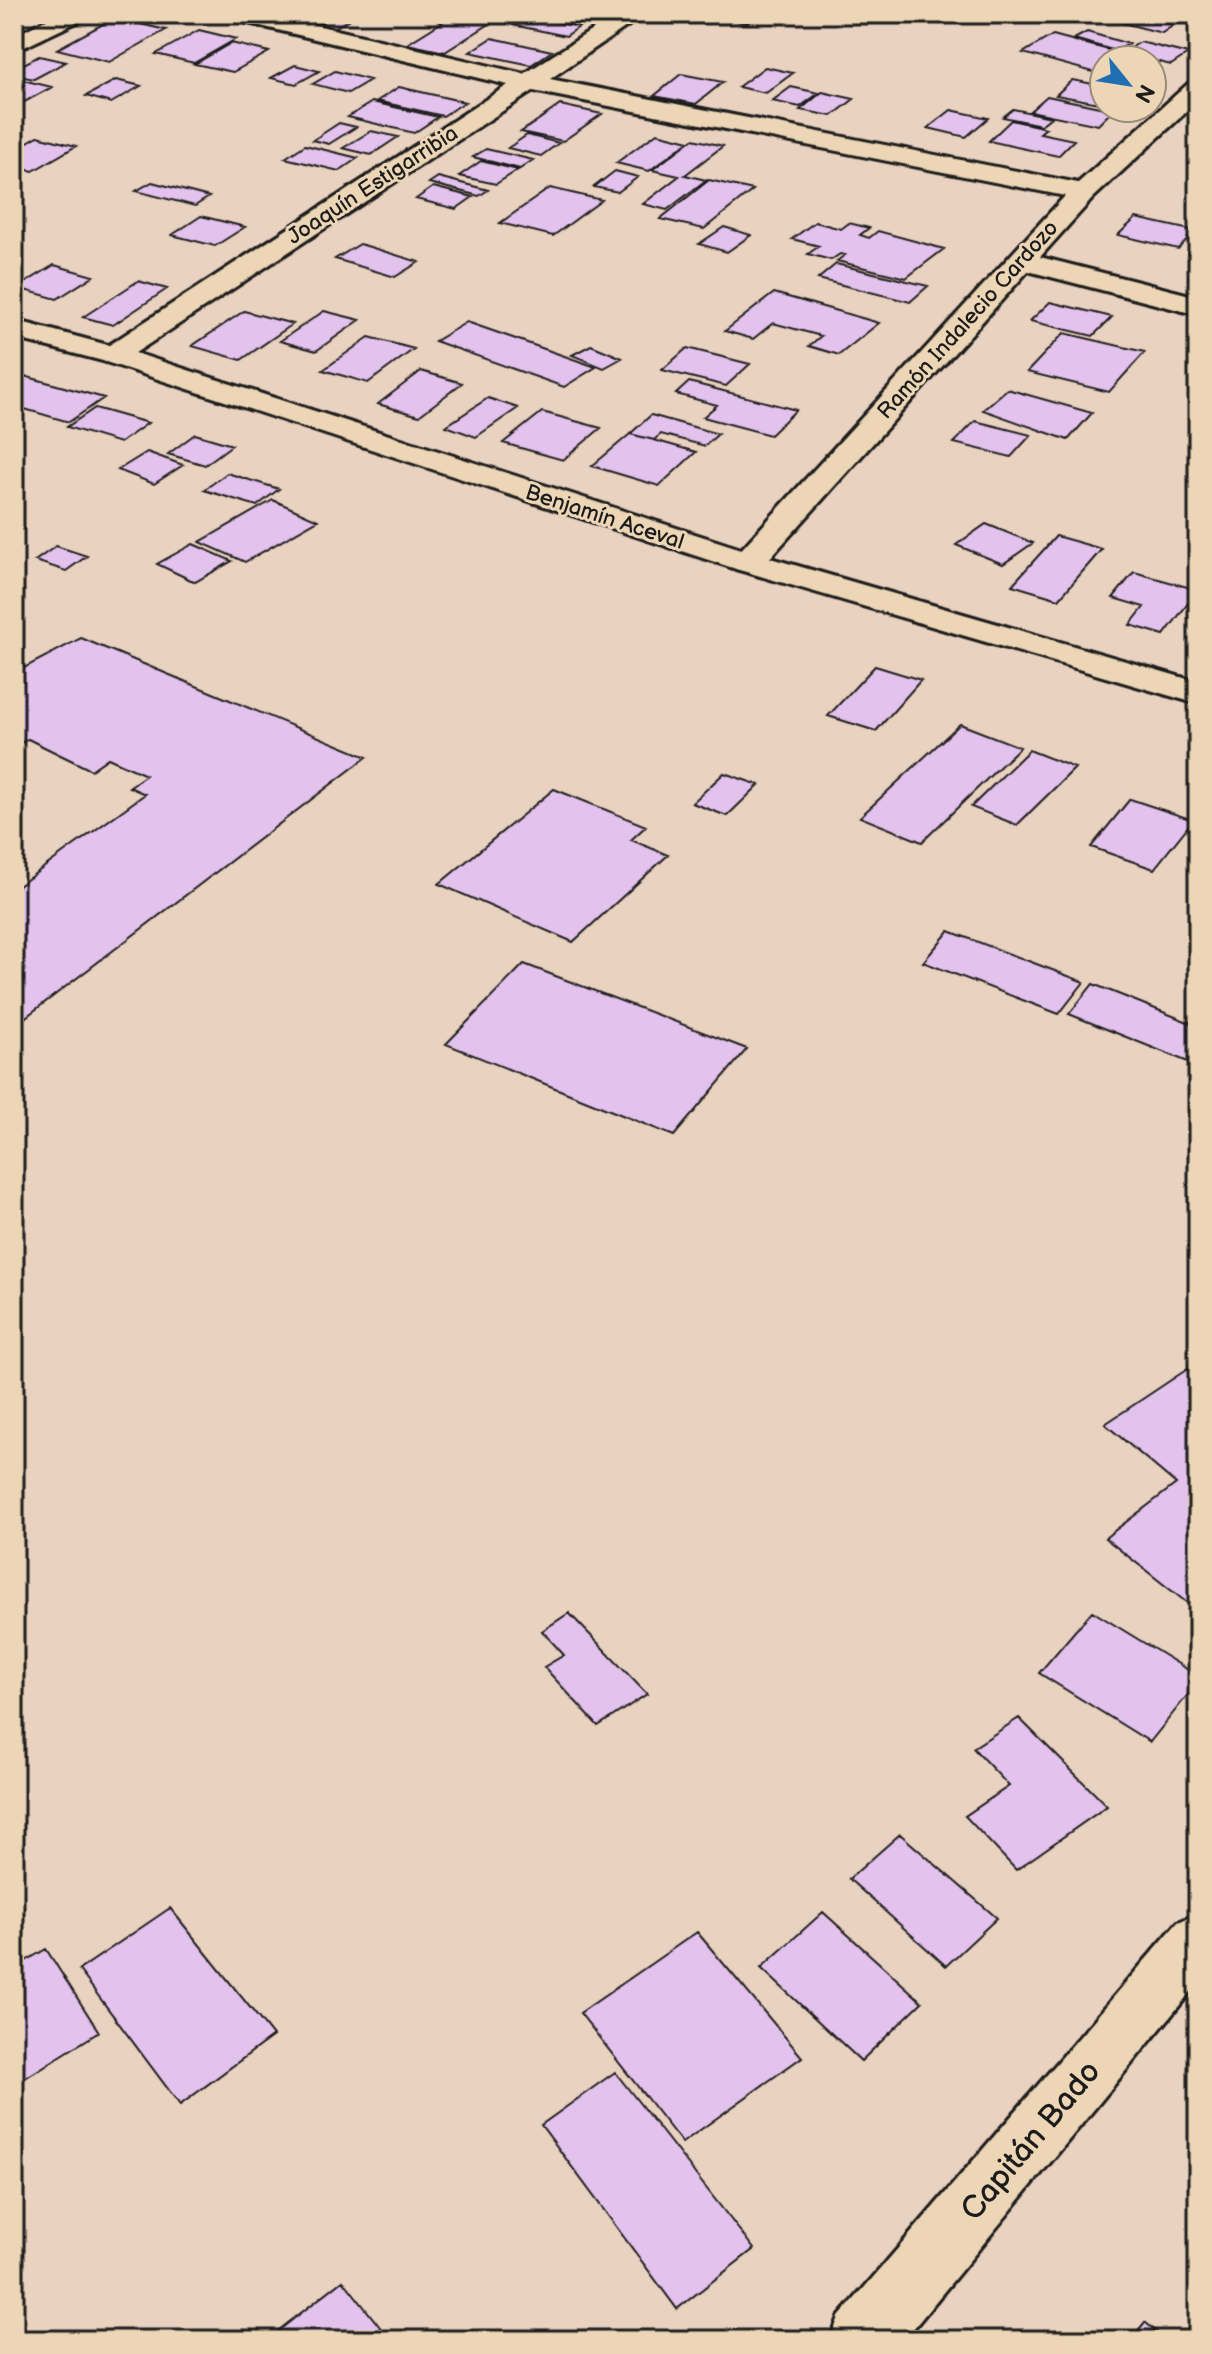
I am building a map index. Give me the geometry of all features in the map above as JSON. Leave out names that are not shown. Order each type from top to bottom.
[{"type":"street","points":[[14,45],[75,14]]},
{"type":"street","points":[[239,14],[526,82],[1084,192]]},
{"type":"street","name":"Joaquín Estigarribia","points":[[113,355],[633,14]]},
{"type":"street","name":"Ramón Indalecio Cardozo","points":[[748,562],[1084,192],[1198,88]]},
{"type":"street","points":[[1020,260],[1198,306]]},
{"type":"street","name":"Benjamín Aceval","points":[[14,329],[113,355],[748,562],[1198,693]]},
{"type":"street","name":"Capitán Bado","points":[[862,2340],[1198,1940]]},
{"type":"building","points":[[336,14],[359,14],[332,29],[316,26]]},
{"type":"building","points":[[455,14],[494,21],[445,52],[407,44]]},
{"type":"building","points":[[543,14],[597,14],[584,23]]},
{"type":"building","points":[[700,14],[760,14],[747,23]]},
{"type":"building","points":[[1131,14],[1174,25],[1162,33],[1119,22]]},
{"type":"building","points":[[527,16],[579,27],[566,36],[513,25]]},
{"type":"building","points":[[114,18],[166,30],[109,62],[57,49]]},
{"type":"building","points":[[199,30],[236,39],[194,63],[156,54]]},
{"type":"building","points":[[1087,32],[1129,44],[1092,44],[1074,39]]},
{"type":"building","points":[[1053,35],[1088,44],[1088,71],[1023,53]]},
{"type":"building","points":[[492,38],[552,51],[531,65],[470,52]]},
{"type":"building","points":[[231,43],[269,52],[233,72],[195,64]]},
{"type":"building","points":[[1168,49],[1188,54],[1168,64]]},
{"type":"building","points":[[39,56],[66,62],[34,79],[14,75],[14,69]]},
{"type":"building","points":[[295,65],[319,71],[296,84],[271,78]]},
{"type":"building","points":[[765,67],[793,73],[766,93],[738,87]]},
{"type":"building","points":[[335,71],[370,80],[348,93],[313,84]]},
{"type":"building","points":[[681,74],[723,82],[696,104],[654,96]]},
{"type":"building","points":[[14,78],[52,87],[19,105],[14,104]]},
{"type":"building","points":[[116,80],[141,86],[111,103],[86,96]]},
{"type":"building","points":[[1072,80],[1088,83],[1088,101],[1056,95]]},
{"type":"building","points":[[399,87],[465,102],[443,116],[377,101]]},
{"type":"building","points":[[791,87],[819,93],[800,107],[772,101]]},
{"type":"building","points":[[822,92],[854,99],[832,116],[800,110]]},
{"type":"building","points":[[1047,96],[1088,105],[1088,123],[1030,111]]},
{"type":"building","points":[[372,102],[438,117],[414,133],[348,117]]},
{"type":"building","points":[[560,105],[602,114],[563,141],[521,132]]},
{"type":"building","points":[[1013,109],[1051,117],[1041,125],[1003,117]]},
{"type":"building","points":[[951,110],[988,118],[966,137],[928,128]]},
{"type":"building","points":[[1011,120],[1046,128],[1040,133],[1074,140],[1058,156],[989,141]]},
{"type":"building","points":[[339,123],[356,127],[329,144],[313,140]]},
{"type":"building","points":[[371,131],[398,137],[371,155],[343,148]]},
{"type":"building","points":[[657,133],[689,141],[649,171],[616,163]]},
{"type":"building","points":[[527,135],[559,143],[541,156],[508,148]]},
{"type":"building","points":[[38,136],[76,146],[33,171],[14,166],[14,150]]},
{"type":"building","points":[[693,139],[723,146],[685,175],[706,180],[667,210],[643,204],[679,176],[652,170]]},
{"type":"building","points":[[305,145],[358,158],[339,171],[285,158]]},
{"type":"building","points":[[486,149],[533,160],[520,169],[473,157]]},
{"type":"building","points":[[481,161],[518,170],[496,184],[459,176]]},
{"type":"building","points":[[615,171],[638,177],[618,192],[594,187]]},
{"type":"building","points":[[438,177],[488,190],[479,196],[429,183]]},
{"type":"building","points":[[709,180],[753,190],[704,229],[660,219]]},
{"type":"building","points":[[152,182],[209,197],[195,206],[136,191]]},
{"type":"building","points":[[433,187],[473,197],[456,209],[416,199]]},
{"type":"building","points":[[550,188],[602,200],[553,236],[500,223]]},
{"type":"building","points":[[201,216],[245,227],[215,246],[172,235]]},
{"type":"building","points":[[1136,218],[1195,231],[1178,249],[1118,235]]},
{"type":"building","points":[[815,222],[841,229],[849,223],[869,228],[860,235],[869,238],[878,231],[944,249],[906,278],[837,261],[845,255],[840,254],[831,260],[808,254],[819,246],[792,239]]},
{"type":"building","points":[[724,227],[751,235],[727,252],[699,244]]},
{"type":"building","points":[[360,244],[419,262],[395,277],[335,259]]},
{"type":"building","points":[[836,264],[928,286],[910,302],[818,279]]},
{"type":"building","points":[[54,265],[93,276],[57,299],[17,288]]},
{"type":"building","points":[[138,281],[167,289],[113,325],[83,317]]},
{"type":"building","points":[[774,293],[879,323],[839,355],[809,346],[821,336],[773,323],[753,339],[725,331]]},
{"type":"building","points":[[1050,302],[1112,317],[1093,336],[1030,321]]},
{"type":"building","points":[[244,311],[293,324],[241,360],[192,346]]},
{"type":"building","points":[[324,311],[360,320],[316,351],[280,341]]},
{"type":"building","points":[[467,322],[596,367],[564,387],[435,341]]},
{"type":"building","points":[[1064,333],[1145,352],[1109,392],[1027,372]]},
{"type":"building","points":[[369,337],[414,349],[368,383],[323,370]]},
{"type":"building","points":[[591,345],[622,358],[604,368],[572,355]]},
{"type":"building","points":[[687,348],[750,364],[726,386],[662,370]]},
{"type":"building","points":[[421,371],[462,383],[419,416],[378,404]]},
{"type":"building","points":[[17,374],[104,398],[69,422],[14,406],[14,376]]},
{"type":"building","points":[[689,382],[796,410],[770,435],[703,417],[717,405],[676,394]]},
{"type":"building","points":[[1007,389],[1092,413],[1068,440],[983,410]]},
{"type":"building","points":[[488,398],[518,408],[476,437],[446,426]]},
{"type":"building","points":[[95,408],[148,423],[120,443],[67,427]]},
{"type":"building","points":[[542,412],[601,428],[563,460],[503,443]]},
{"type":"building","points":[[651,415],[718,434],[705,446],[661,434],[654,440],[630,434]]},
{"type":"building","points":[[975,421],[1031,435],[1011,457],[954,443]]},
{"type":"building","points":[[195,434],[232,445],[205,465],[168,454]]},
{"type":"building","points":[[630,434],[696,452],[659,486],[592,466]]},
{"type":"building","points":[[147,452],[183,465],[154,484],[118,470]]},
{"type":"building","points":[[227,473],[279,489],[257,506],[204,490]]},
{"type":"building","points":[[273,500],[318,520],[245,562],[200,542]]},
{"type":"building","points":[[986,524],[1033,543],[1003,564],[956,545]]},
{"type":"building","points":[[1056,536],[1102,549],[1059,599],[1012,585]]},
{"type":"building","points":[[193,544],[232,561],[195,582],[157,564]]},
{"type":"building","points":[[56,546],[87,556],[66,571],[35,561]]},
{"type":"building","points":[[1134,572],[1198,590],[1164,635],[1130,625],[1144,607],[1113,598]]},
{"type":"building","points":[[81,638],[367,757],[14,1026],[14,889],[145,794],[129,787],[146,775],[108,758],[91,770],[28,739],[14,747],[14,673]]},
{"type":"building","points":[[875,666],[921,680],[876,731],[828,716]]},
{"type":"building","points":[[960,724],[1020,747],[922,842],[860,817]]},
{"type":"building","points":[[1029,750],[1075,768],[1017,825],[971,807]]},
{"type":"building","points":[[724,773],[759,785],[727,816],[692,803]]},
{"type":"building","points":[[554,789],[646,826],[631,840],[668,855],[573,942],[439,884]]},
{"type":"building","points":[[1130,799],[1193,820],[1154,869],[1091,847]]},
{"type":"building","points":[[949,931],[1084,982],[1059,1014],[923,962]]},
{"type":"building","points":[[524,964],[747,1049],[674,1136],[446,1044]]},
{"type":"building","points":[[1093,984],[1198,1026],[1198,1066],[1069,1014]]},
{"type":"building","points":[[1198,1362],[1196,1610],[1105,1538],[1176,1484],[1105,1424]]},
{"type":"building","points":[[1092,1611],[1198,1676],[1198,1682],[1150,1742],[1039,1673]]},
{"type":"building","points":[[569,1613],[647,1694],[598,1726],[544,1667],[564,1655],[542,1631]]},
{"type":"building","points":[[1019,1718],[1107,1806],[1016,1870],[965,1816],[1009,1786],[973,1748]]},
{"type":"building","points":[[900,1834],[997,1918],[946,1966],[849,1879]]},
{"type":"building","points":[[170,1908],[273,2036],[180,2105],[79,1970]]},
{"type":"building","points":[[823,1912],[922,2002],[861,2061],[761,1968]]},
{"type":"building","points":[[697,1932],[802,2057],[682,2143],[580,2013]]},
{"type":"building","points":[[46,1949],[99,2032],[14,2085],[14,1968]]},
{"type":"building","points":[[615,2072],[754,2249],[677,2309],[541,2125]]},
{"type":"building","points":[[343,2280],[390,2340],[285,2340],[278,2331]]},
{"type":"building","points":[[1145,2322],[1166,2340],[1130,2340]]}]
